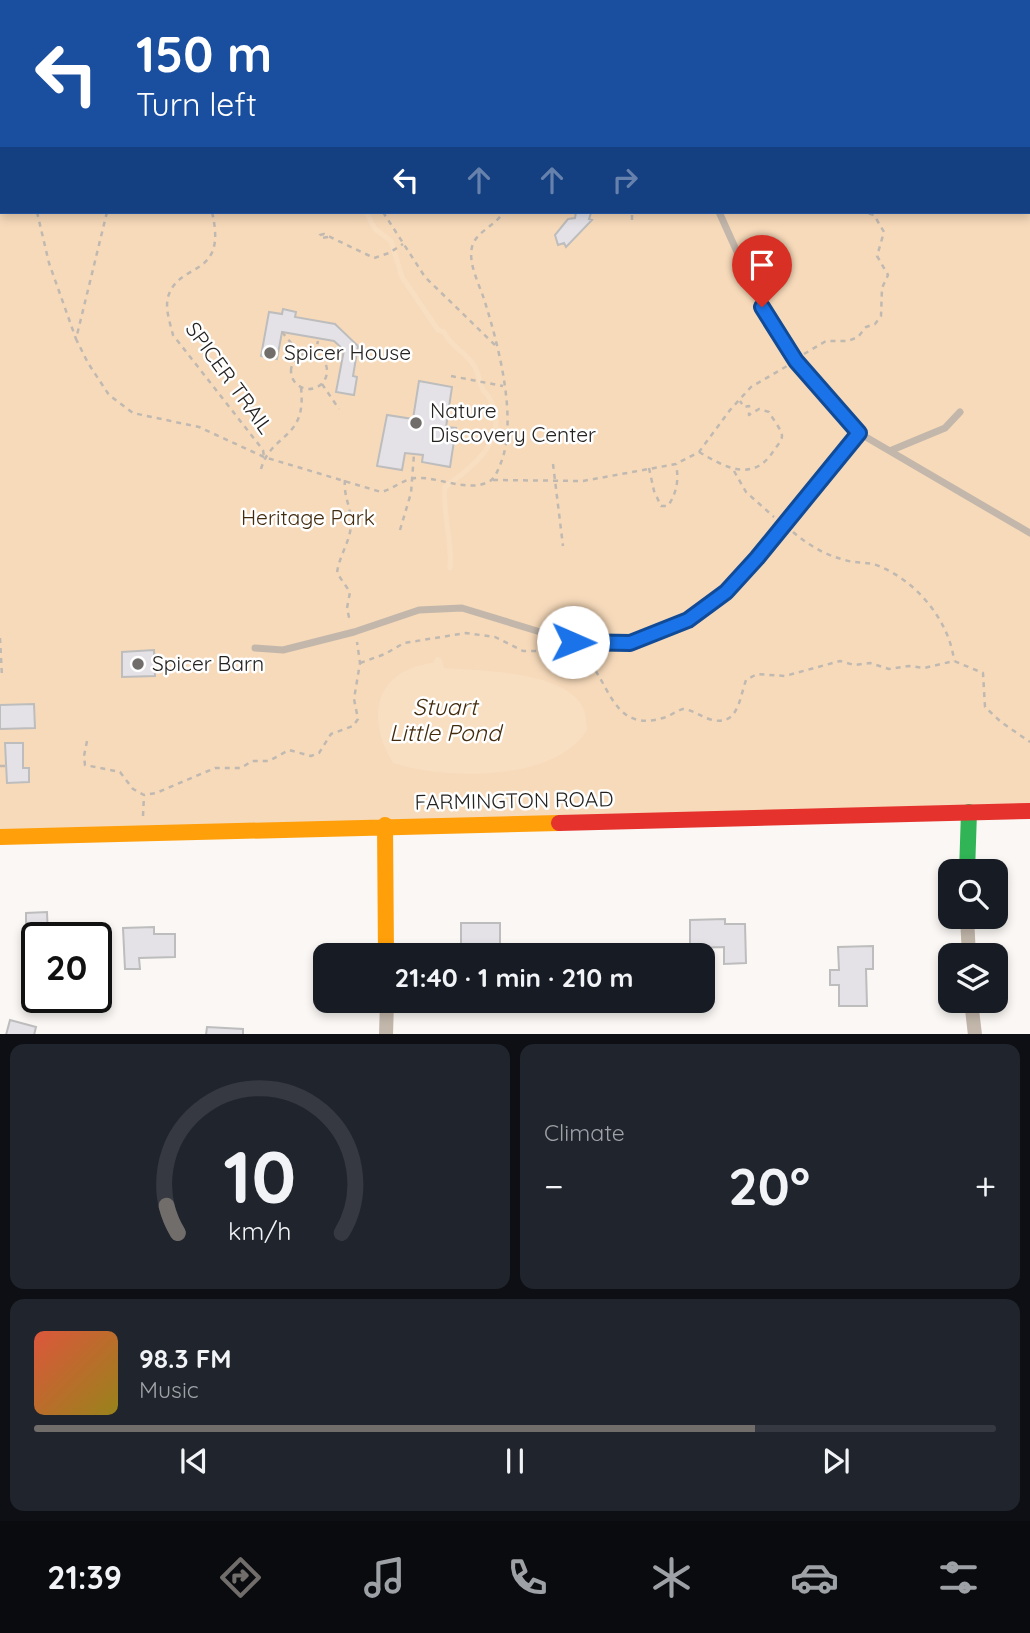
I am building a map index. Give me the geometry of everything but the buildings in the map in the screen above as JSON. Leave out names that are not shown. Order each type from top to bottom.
[{"type":"street","name":"FARMINGTON ROAD","points":[[0,837],[386,825],[1030,811]]},
{"type":"street","points":[[967,859],[969,812]]},
{"type":"street","points":[[386,825],[386,943]]},
{"type":"street","points":[[386,1034],[387,1013]]},
{"type":"street","points":[[972,1013],[975,1034]]},
{"type":"lane","points":[[720,214],[762,307],[796,361],[859,433],[1030,533]]},
{"type":"lane","points":[[892,450],[945,428],[960,412]]},
{"type":"lane","points":[[254,648],[283,650],[354,632],[419,610],[462,608],[573,642],[630,643],[688,620],[726,592],[859,433]]},
{"type":"path","points":[[37,214],[49,262],[76,339],[100,384],[118,403],[133,413],[198,427],[264,457],[380,492],[412,478],[463,485],[479,485],[493,480],[583,481],[676,464],[699,452],[751,387],[826,341],[858,338],[866,327],[875,324],[881,316],[882,288],[888,275],[877,256],[884,232],[874,215],[870,214]]},
{"type":"path","points":[[76,339],[107,214]]},
{"type":"path","name":"SPICER TRAIL","points":[[212,214],[216,243],[206,262],[171,290],[167,306],[170,321],[173,335],[228,409],[263,450],[264,457]]},
{"type":"path","points":[[384,214],[425,278],[496,346]]},
{"type":"path","points":[[493,480],[506,451],[509,425],[496,346],[474,270],[472,250],[480,235],[498,221],[502,214]]},
{"type":"path","points":[[632,214],[632,220]]},
{"type":"path","points":[[328,237],[374,258],[403,244]]},
{"type":"path","points":[[282,332],[301,355]]},
{"type":"path","points":[[315,354],[318,341]]},
{"type":"path","points":[[324,360],[338,347]]},
{"type":"path","points":[[261,469],[264,457],[290,434],[299,420],[303,403],[301,388],[291,374],[293,363],[301,355],[315,354],[324,360],[327,370],[322,384],[312,390],[301,388]]},
{"type":"path","points":[[451,376],[503,386]]},
{"type":"path","points":[[322,384],[339,409]]},
{"type":"path","points":[[734,471],[762,467],[782,439],[769,412],[759,409],[749,415],[749,406],[744,407],[739,400]]},
{"type":"path","points":[[699,452],[734,471],[746,492],[784,525],[818,549],[847,561],[881,567],[914,588],[922,595],[947,635],[954,661]]},
{"type":"path","points":[[400,530],[411,493],[414,454]]},
{"type":"path","points":[[553,464],[563,546]]},
{"type":"path","points":[[649,467],[654,491],[661,506],[668,506],[674,496],[678,477],[676,464]]},
{"type":"path","points":[[87,741],[85,765],[120,772],[133,789],[144,795],[172,787],[215,768],[241,768],[252,761],[268,761],[289,750],[311,755],[319,753],[331,734],[353,726],[358,719],[354,699],[360,663],[348,614],[349,592],[337,573],[351,526],[350,508],[344,490],[345,480]]},
{"type":"path","points":[[360,663],[385,654],[404,643],[466,633],[481,634],[495,637],[523,651],[546,651],[564,662],[593,667],[613,704],[633,718],[661,719],[679,709],[687,709],[710,719],[725,720],[735,714],[746,680],[752,675],[785,676],[840,662],[857,665],[870,663],[889,669],[909,666],[924,668],[954,661],[983,673],[985,707],[1030,742]]},
{"type":"path","points":[[0,638],[2,677]]},
{"type":"path","points":[[0,766],[6,766]]},
{"type":"path","points":[[143,833],[144,795]]},
{"type":"green space","name":"Heritage Park","points":[[0,214],[1030,214],[1030,808],[0,830]]},
{"type":"water","name":"Stuart Little Pond","points":[[436,657],[441,658],[444,668],[518,675],[556,685],[571,693],[581,704],[587,730],[572,747],[525,768],[469,774],[415,769],[393,763],[379,729],[381,698],[387,686],[398,675],[413,667],[433,663]]},
{"type":"waterway","points":[[367,214],[375,229],[391,241],[402,277],[438,330],[444,332],[475,367],[495,413],[496,427],[486,450],[467,470],[445,487],[450,568]]},
{"type":"traffic: fast","points":[[967,859],[969,812]]},
{"type":"traffic: slow","points":[[0,837],[559,823]]},
{"type":"traffic: slow","points":[[385,825],[386,943]]},
{"type":"traffic: jam","points":[[559,823],[1030,811]]},
{"type":"place","name":"Spicer House","points":[[270,353]]},
{"type":"place","name":"Nature Discovery Center","points":[[416,423]]},
{"type":"place","name":"Spicer Barn","points":[[138,664]]},
{"type":"route","points":[[573,642],[630,643],[688,620],[726,592],[859,433],[796,361],[762,307]]}]
